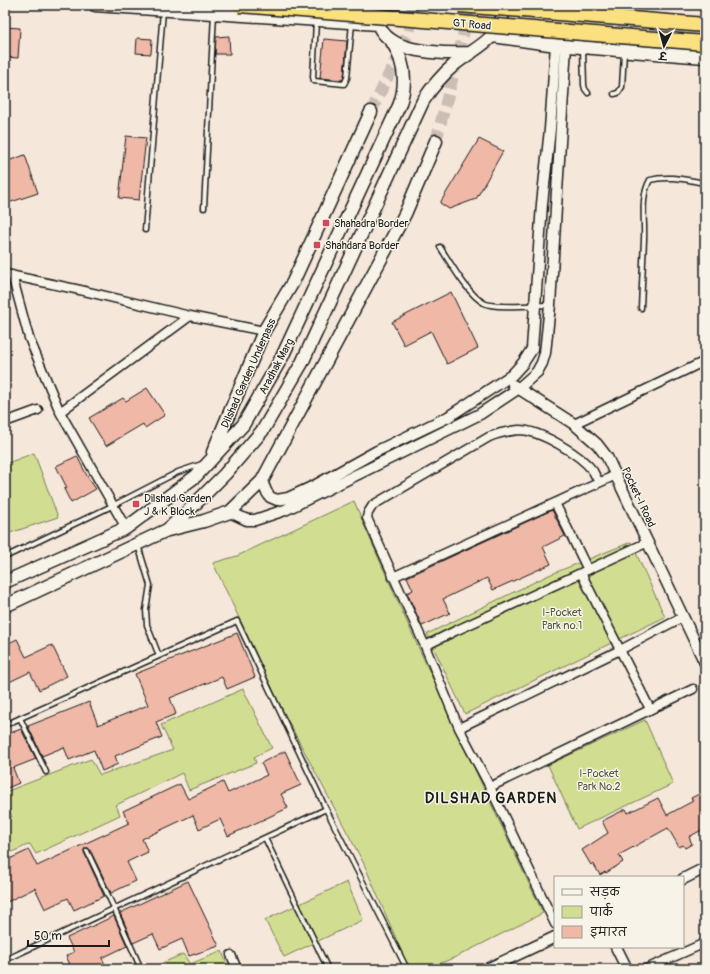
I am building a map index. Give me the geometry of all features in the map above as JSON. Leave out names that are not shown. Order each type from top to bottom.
[{"type":"highway","name":"GT Road","points":[[239,5],[705,43]]},
{"type":"highway","name":"GT Road","points":[[459,5],[705,25]]},
{"type":"main road","points":[[95,5],[378,24]]},
{"type":"main road","name":"Aradhak Marg","points":[[5,582],[126,528],[196,476],[243,425],[282,357],[403,96],[405,77],[401,58],[378,24],[374,16],[372,5]]},
{"type":"main road","points":[[492,36],[500,24],[504,5]]},
{"type":"main road","name":"Aradhak Marg","points":[[167,530],[225,474],[263,430],[302,363],[423,101],[432,87],[444,74],[486,43],[492,36]]},
{"type":"main road","name":"GT Road","points":[[492,36],[561,46],[705,57]]},
{"type":"main road","points":[[390,40],[406,46],[440,53],[471,53]]},
{"type":"main road","name":"Dilshad Garden Underpass","points":[[210,461],[264,331],[293,282],[371,112]]},
{"type":"main road","points":[[262,481],[405,214],[436,141]]},
{"type":"main road","name":"Aradhak Marg","points":[[5,606],[167,530],[204,521],[230,512],[262,481]]},
{"type":"street","points":[[230,512],[247,520],[255,520],[285,510],[480,414],[519,388],[537,372],[545,353],[550,305],[561,46]]},
{"type":"street","points":[[262,481],[270,497],[277,500],[282,500],[314,486],[377,451],[448,416],[512,375],[532,349],[542,204],[561,46]]},
{"type":"street","points":[[8,275],[264,331]]},
{"type":"street","points":[[8,275],[29,338],[60,412],[126,528]]},
{"type":"street","points":[[60,412],[190,316]]},
{"type":"street","points":[[574,424],[705,361]]},
{"type":"street","name":"Pocket-I Road","points":[[504,380],[519,388],[574,424],[597,444],[607,457],[705,663]]},
{"type":"street","points":[[5,422],[38,410]]},
{"type":"street","points":[[425,428],[432,438]]},
{"type":"street","points":[[554,922],[490,787],[459,728],[425,646],[367,518],[373,505],[489,437],[499,433],[520,430],[536,433],[570,451],[593,471],[599,482]]},
{"type":"street","points":[[393,577],[616,475]]},
{"type":"street","points":[[282,500],[285,510]]},
{"type":"street","points":[[555,502],[620,650],[650,709]]},
{"type":"street","points":[[425,646],[648,542]]},
{"type":"street","points":[[459,728],[683,618]]},
{"type":"street","points":[[490,787],[693,688]]},
{"type":"street","points":[[684,878],[705,868]]},
{"type":"street","points":[[487,969],[554,938]]},
{"type":"street","points":[[646,969],[705,943]]},
{"type":"street","points":[[616,948],[627,969]]},
{"type":"street","points":[[231,955],[237,969]]},
{"type":"lane","points":[[145,230],[163,10]]},
{"type":"lane","points":[[204,208],[214,13]]},
{"type":"lane","points":[[316,20],[314,81],[344,84],[347,78],[352,22]]},
{"type":"lane","points":[[583,47],[584,85],[588,92]]},
{"type":"lane","points":[[614,94],[618,93],[622,88],[625,50]]},
{"type":"lane","points":[[641,308],[646,186],[650,180],[659,178],[672,178],[705,183]]},
{"type":"lane","points":[[440,247],[470,292],[484,304],[517,306],[550,305]]},
{"type":"lane","points":[[5,557],[114,505],[178,472],[210,461]]},
{"type":"lane","points":[[138,544],[150,585],[146,610],[147,625],[159,656]]},
{"type":"lane","points":[[5,725],[237,621],[326,809],[407,969]]},
{"type":"lane","points":[[20,718],[46,772]]},
{"type":"lane","points":[[5,960],[326,809]]},
{"type":"lane","points":[[265,838],[328,969]]},
{"type":"lane","points":[[87,851],[114,908],[140,969]]},
{"type":"green space","points":[[34,453],[58,517],[10,533],[5,522],[5,464]]},
{"type":"green space","points":[[354,501],[470,760],[543,913],[456,957],[426,969],[409,969],[364,864],[284,713],[213,563],[237,556]]},
{"type":"green space","name":"I-Pocket Park no.1","points":[[631,542],[665,617],[465,714],[427,634],[549,575]]},
{"type":"green space","points":[[243,689],[272,748],[254,757],[256,763],[189,790],[182,773],[116,805],[120,815],[36,854],[30,844],[5,855],[5,819],[12,817],[5,801],[5,792],[91,759],[100,775],[173,750],[161,725]]},
{"type":"green space","name":"I-Pocket Park No.2","points":[[645,720],[673,784],[577,829],[548,765]]},
{"type":"green space","points":[[347,882],[363,920],[284,957],[265,920]]},
{"type":"green space","points":[[222,951],[227,965],[219,969],[149,969],[183,954],[190,964]]},
{"type":"building","points":[[5,27],[20,28],[18,58],[5,57]]},
{"type":"building","points":[[229,36],[230,54],[215,54],[216,37]]},
{"type":"building","points":[[137,38],[152,39],[151,54],[136,53]]},
{"type":"building","points":[[324,39],[347,41],[344,77],[342,80],[320,78]]},
{"type":"building","points":[[126,136],[146,138],[139,200],[119,198]]},
{"type":"building","points":[[479,139],[503,151],[476,199],[449,209],[440,203]]},
{"type":"building","points":[[25,155],[38,193],[5,204],[5,162]]},
{"type":"building","points":[[451,292],[478,348],[447,364],[431,331],[404,345],[392,322]]},
{"type":"building","points":[[147,388],[165,415],[145,428],[143,424],[106,446],[89,418],[123,398],[126,401]]},
{"type":"building","points":[[77,456],[87,476],[96,489],[71,503],[64,489],[67,488],[56,466]]},
{"type":"building","points":[[552,510],[565,536],[543,547],[551,564],[493,590],[487,578],[443,599],[450,613],[422,626],[407,593],[413,590],[407,577]]},
{"type":"building","points":[[237,633],[255,677],[227,689],[222,677],[170,698],[176,714],[156,722],[162,737],[115,756],[118,764],[102,771],[94,750],[69,760],[64,747],[42,756],[28,726],[89,702],[98,725],[148,705],[135,674]]},
{"type":"building","points":[[17,639],[26,657],[52,645],[67,676],[39,690],[30,672],[5,684],[5,645]]},
{"type":"building","points":[[21,729],[36,759],[13,768],[19,783],[5,789],[5,735]]},
{"type":"building","points":[[285,751],[301,785],[281,794],[288,808],[228,836],[220,819],[199,829],[193,815],[142,839],[148,852],[127,862],[136,881],[111,893],[90,850],[85,848],[84,852],[104,896],[74,910],[68,898],[45,909],[35,888],[5,903],[5,861],[29,850],[37,866],[129,823],[123,811],[180,784],[188,799],[223,782],[228,793],[267,775],[261,763]]},
{"type":"building","points":[[705,791],[705,828],[689,837],[692,844],[685,848],[683,845],[679,847],[668,828],[619,855],[623,862],[606,873],[605,872],[600,875],[593,863],[591,865],[582,850],[608,833],[602,821],[626,809],[628,813],[658,798],[667,815],[693,801],[691,798]]},
{"type":"building","points":[[188,881],[219,946],[189,956],[182,939],[160,949],[153,934],[133,943],[120,913]]},
{"type":"building","points":[[114,916],[127,946],[102,958],[107,969],[72,969],[66,956],[74,952],[67,938]]},
{"type":"tunnel","points":[[371,112],[408,34],[413,5]]},
{"type":"tunnel","points":[[436,141],[462,41],[469,5]]},
{"type":"place","name":"Shahadra Border","points":[[326,223]]},
{"type":"place","name":"Shahdara Border","points":[[317,245]]},
{"type":"place","name":"Dilshad Garden J & K Block","points":[[136,504]]},
{"type":"district","name":"DILSHAD GARDEN","points":[[491,798]]}]
